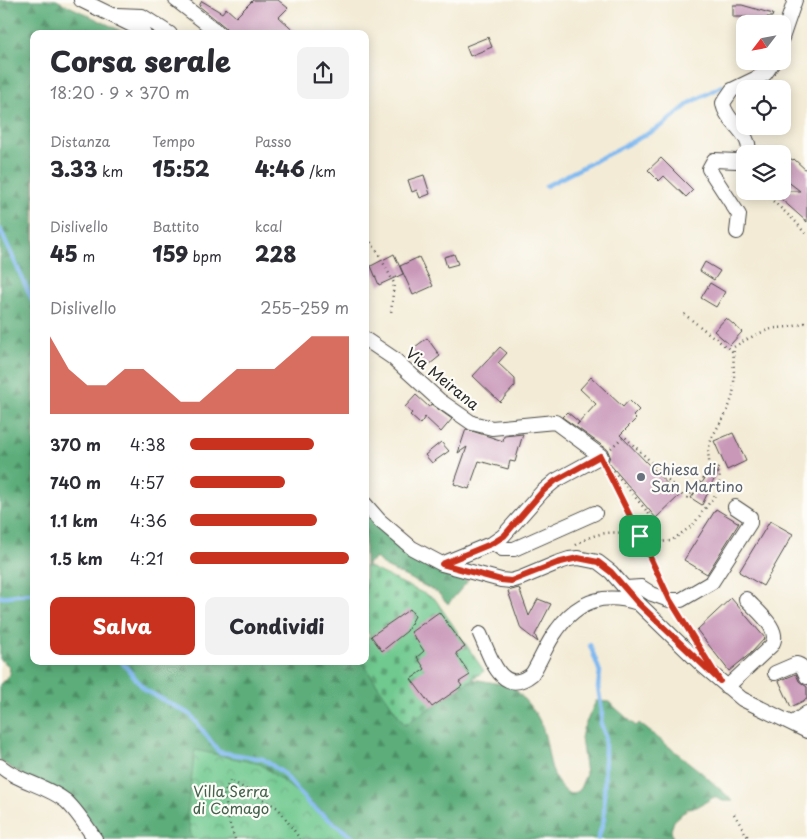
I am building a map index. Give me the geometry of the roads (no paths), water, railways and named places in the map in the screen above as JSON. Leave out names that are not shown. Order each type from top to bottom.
[{"type":"street","points":[[81,0],[140,30]]},
{"type":"street","points":[[176,0],[215,30]]},
{"type":"street","points":[[790,15],[795,0]]},
{"type":"street","points":[[803,0],[807,3]]},
{"type":"street","points":[[113,15],[142,16],[164,30]]},
{"type":"street","points":[[749,145],[748,140],[724,111],[723,103],[732,90],[765,74],[768,70]]},
{"type":"street","points":[[736,161],[714,160],[708,169],[739,215],[737,232]]},
{"type":"street","name":"Via Meirana","points":[[369,342],[393,358],[439,400],[472,423],[492,428],[555,422],[600,456],[555,481],[542,492],[504,536],[493,543]]},
{"type":"street","points":[[626,588],[641,587],[652,594],[670,600],[681,600],[712,582],[750,522],[750,517],[735,507]]},
{"type":"street","points":[[369,508],[412,548],[442,564],[501,580],[511,581],[557,563],[578,558],[598,562],[611,572],[638,603],[727,687],[742,699],[807,731]]},
{"type":"street","points":[[442,564],[493,543],[502,549],[514,549],[595,514]]},
{"type":"street","points":[[480,634],[500,674],[512,681],[519,681],[526,679],[532,674],[556,630],[572,612],[585,603],[613,597],[638,603]]},
{"type":"street","points":[[727,687],[775,641],[775,633],[746,598]]},
{"type":"street","points":[[776,673],[800,664],[807,678]]},
{"type":"street","points":[[793,723],[807,712]]},
{"type":"street","points":[[0,766],[9,773],[42,788],[66,802],[94,839]]},
{"type":"waterway","points":[[546,186],[663,125],[690,103],[722,86]]},
{"type":"waterway","points":[[0,229],[30,295]]},
{"type":"waterway","points":[[0,597],[30,593]]},
{"type":"waterway","points":[[590,645],[600,672],[598,687],[602,711],[601,724],[605,735],[604,819],[598,839]]},
{"type":"waterway","points":[[124,665],[145,690],[191,715],[219,752],[263,759],[283,773],[310,805],[355,839]]},
{"type":"place","name":"Chiesa di San Martino","points":[[641,477]]},
{"type":"park label","name":"Villa Serra di Comago","points":[[231,798]]}]
